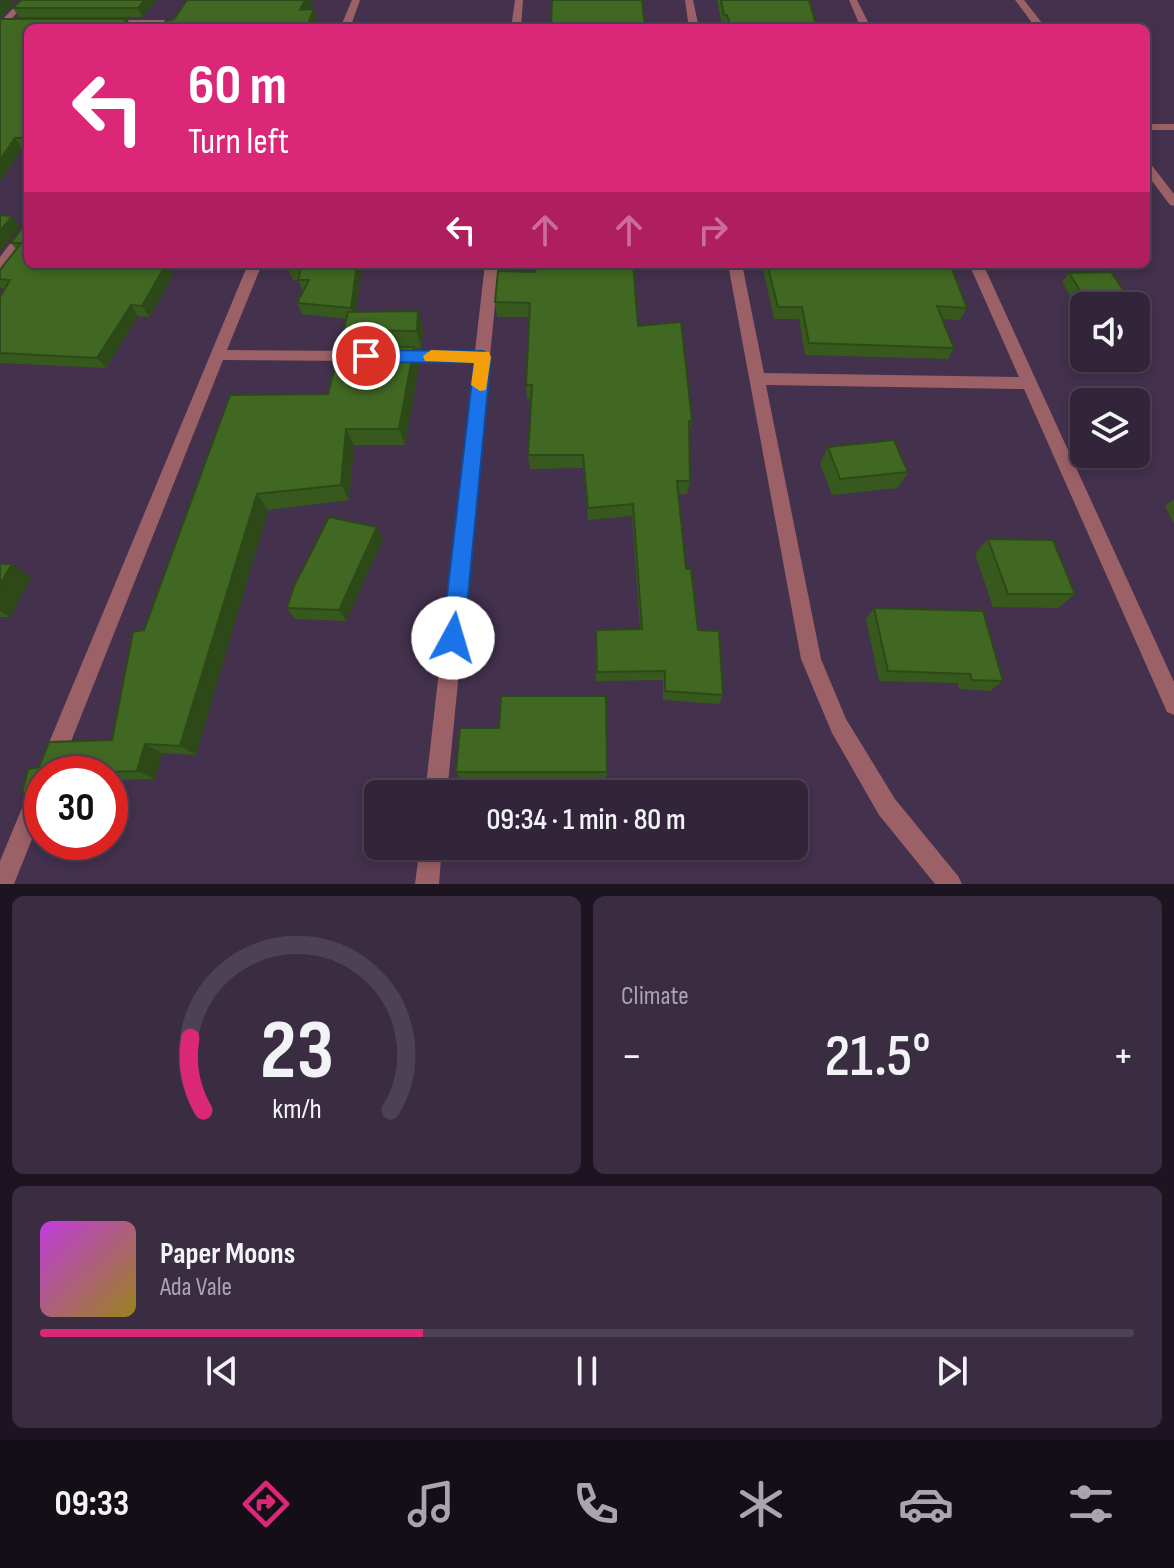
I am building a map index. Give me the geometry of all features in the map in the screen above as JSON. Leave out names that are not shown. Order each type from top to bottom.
[{"type":"street","points":[[2,25],[26,0]]},
{"type":"street","points":[[347,24],[356,0]]},
{"type":"street","points":[[516,24],[519,0]]},
{"type":"street","points":[[689,0],[693,24]]},
{"type":"street","points":[[853,0],[864,24]]},
{"type":"street","points":[[1019,0],[1038,24]]},
{"type":"street","points":[[174,24],[182,11]]},
{"type":"street","points":[[2,25],[19,23]]},
{"type":"street","points":[[97,23],[135,24]]},
{"type":"street","points":[[1150,127],[1174,127]]},
{"type":"street","points":[[1150,170],[1174,202]]},
{"type":"street","points":[[0,267],[24,237]]},
{"type":"street","points":[[54,756],[253,268]]},
{"type":"street","points":[[438,780],[492,268]]},
{"type":"street","points":[[736,268],[811,659],[839,726],[887,807],[950,884]]},
{"type":"street","points":[[978,268],[1174,705]]},
{"type":"street","points":[[219,355],[483,357]]},
{"type":"street","points":[[757,379],[1029,383]]},
{"type":"street","points":[[2,884],[24,831]]},
{"type":"street","points":[[427,884],[430,860]]},
{"type":"building","points":[[21,0],[145,0],[138,8],[13,8]]},
{"type":"building","points":[[187,0],[305,0],[300,10],[314,9],[308,24],[164,24],[174,19]]},
{"type":"building","points":[[552,0],[642,0],[645,24],[551,24]]},
{"type":"building","points":[[721,0],[809,0],[816,24],[730,24],[727,15],[724,15]]},
{"type":"building","points":[[127,19],[123,24],[24,24],[24,136],[15,138],[0,160],[0,20]]},
{"type":"building","points":[[0,215],[12,216],[0,231]]},
{"type":"building","points":[[24,215],[24,268],[164,268],[142,306],[131,305],[97,358],[0,353],[0,297],[10,280],[0,279],[0,270],[21,243],[11,243],[22,228]]},
{"type":"building","points":[[301,268],[356,268],[351,308],[297,303],[309,280],[298,280]]},
{"type":"building","points":[[536,268],[633,268],[638,326],[681,322],[692,421],[689,421],[690,481],[677,481],[686,569],[691,569],[698,630],[719,631],[723,695],[665,691],[665,671],[597,672],[596,630],[642,629],[633,504],[588,508],[583,455],[528,455],[532,385],[526,385],[530,303],[495,302],[498,271],[535,272]]},
{"type":"building","points":[[768,268],[952,268],[967,308],[937,306],[954,348],[809,343],[802,307],[778,307]]},
{"type":"building","points":[[1111,272],[1125,292],[1081,292],[1069,273]]},
{"type":"building","points":[[418,311],[417,331],[344,330],[348,312]]},
{"type":"building","points":[[340,347],[414,347],[399,429],[346,429],[341,485],[257,494],[180,746],[145,744],[137,771],[128,771],[128,756],[43,756],[49,742],[112,740],[133,632],[144,630],[230,395],[328,394]]},
{"type":"building","points":[[894,440],[908,472],[840,479],[828,447]]},
{"type":"building","points":[[329,517],[377,527],[339,610],[287,608],[294,586]]},
{"type":"building","points":[[988,539],[1053,540],[1075,594],[1008,594]]},
{"type":"building","points":[[0,564],[12,564],[0,584]]},
{"type":"building","points":[[874,608],[983,611],[1003,681],[972,680],[970,674],[888,671]]},
{"type":"building","points":[[501,696],[606,696],[607,772],[456,772],[460,728],[499,728]]},
{"type":"slow traffic","points":[[431,356],[483,357],[480,385]]},
{"type":"route","points":[[366,356],[483,357],[453,638]]}]
